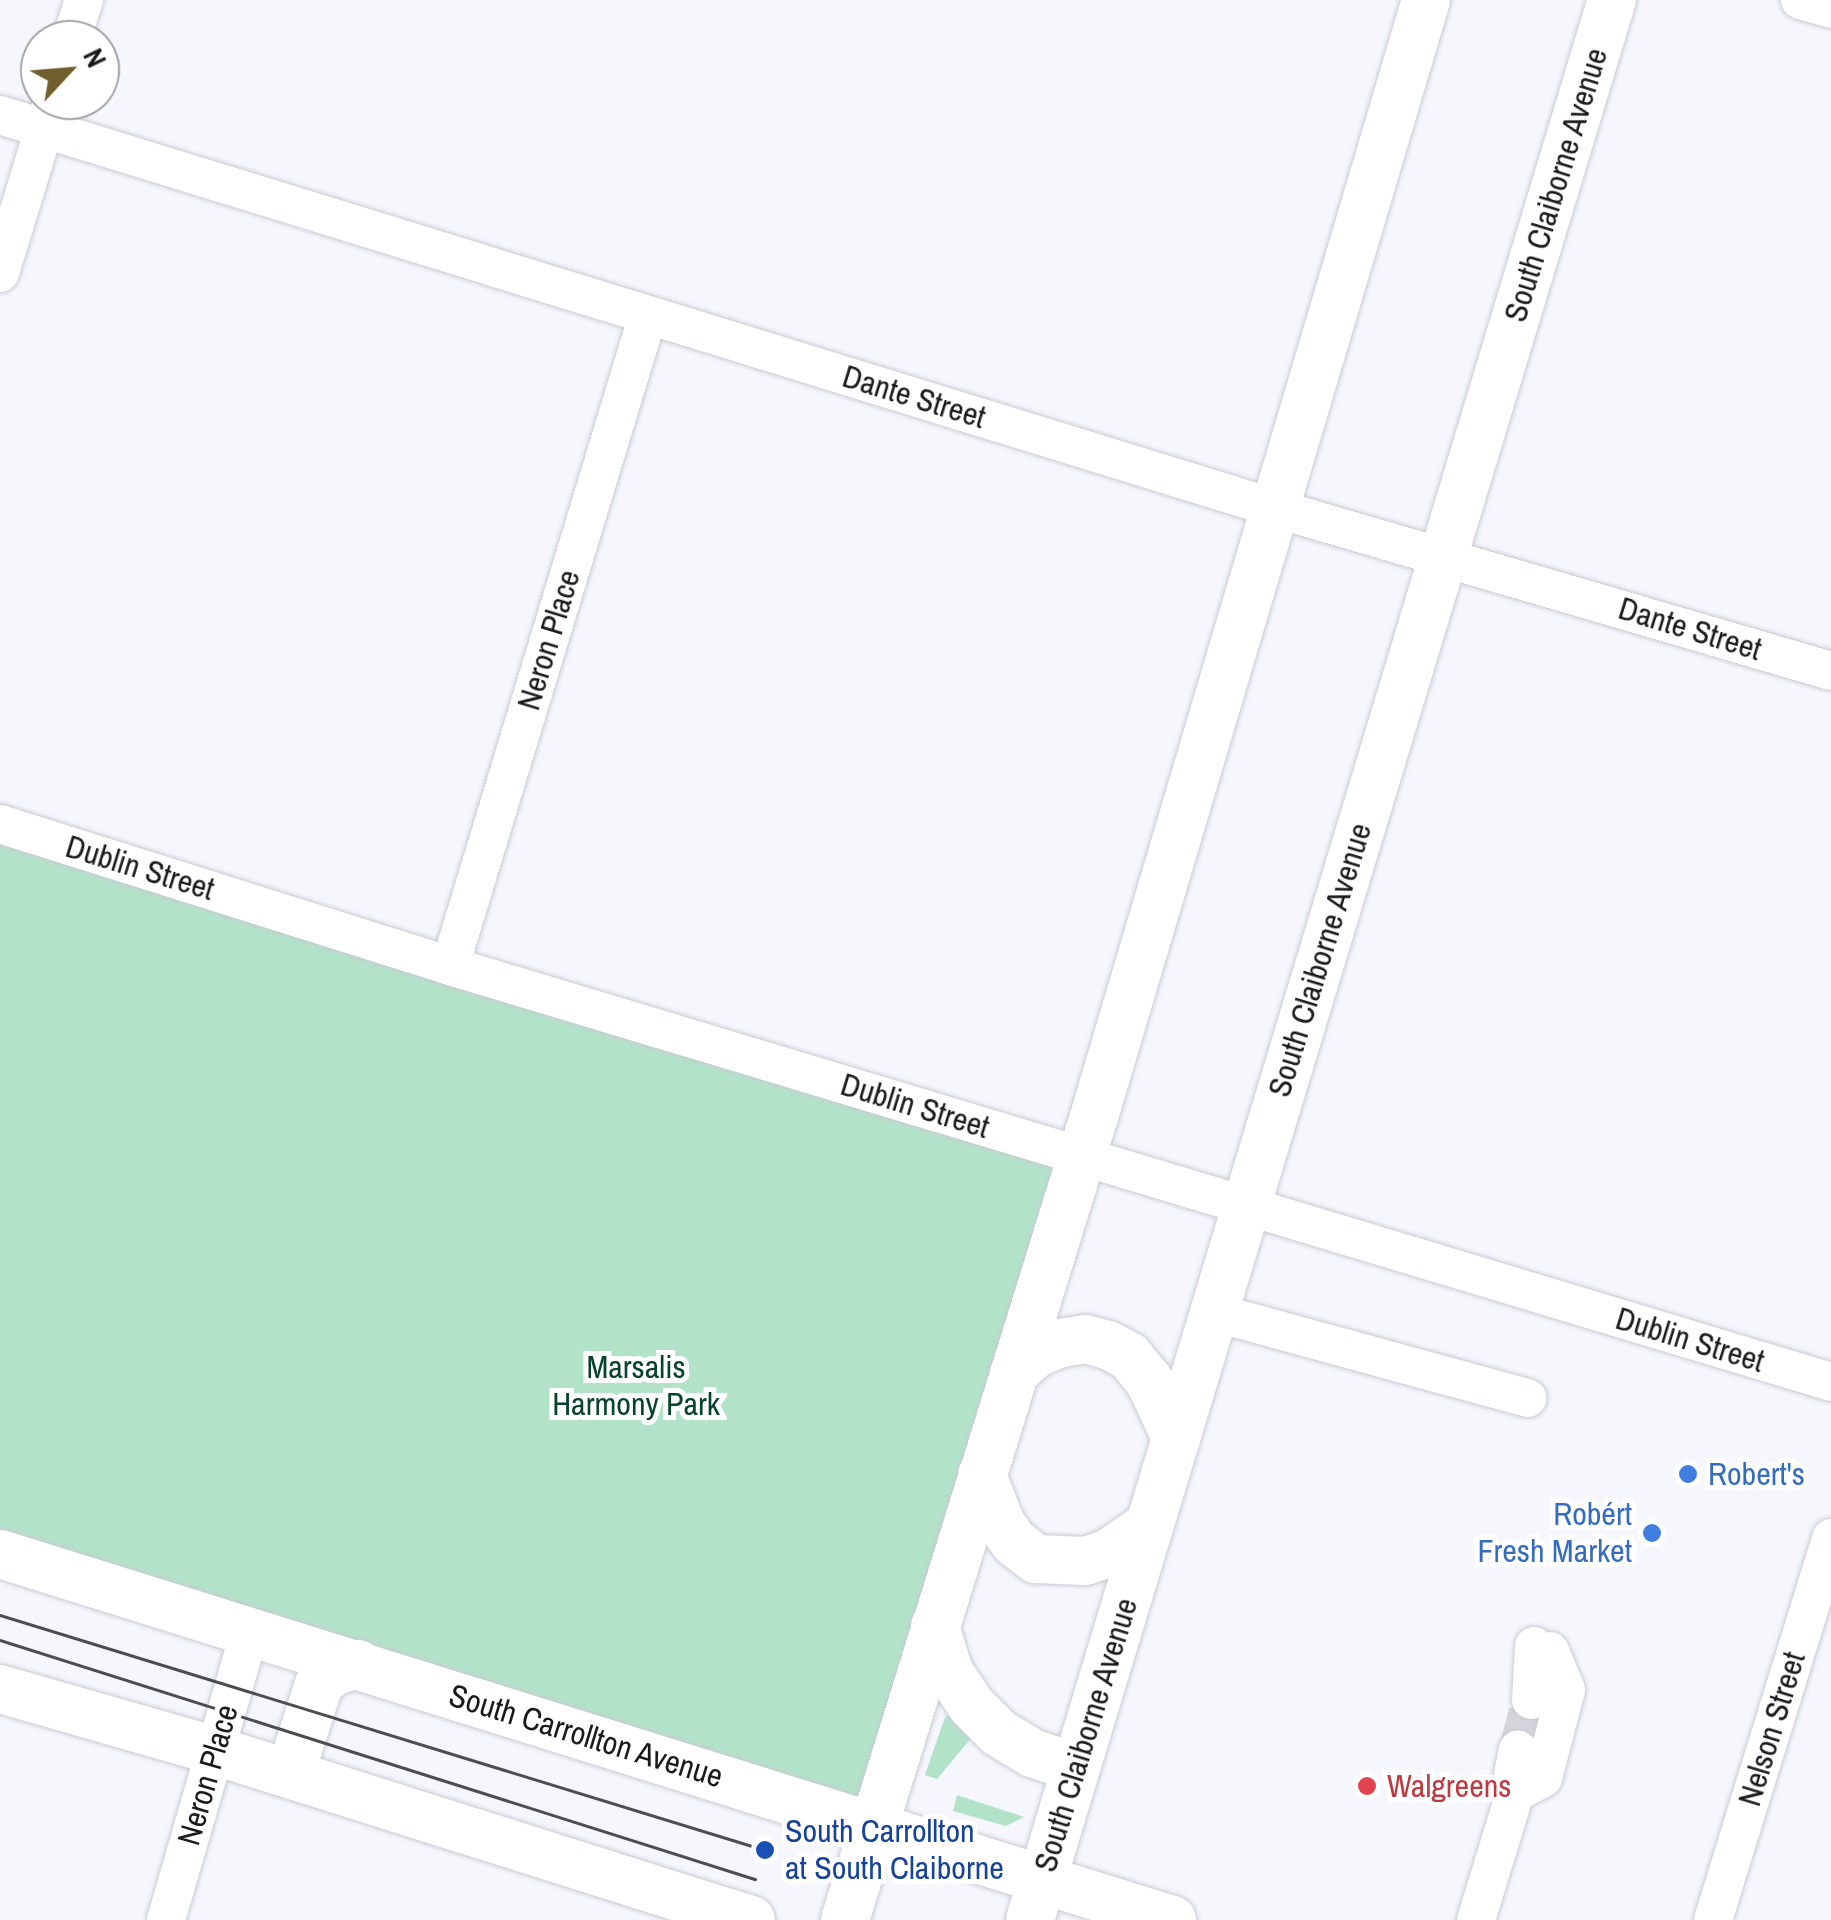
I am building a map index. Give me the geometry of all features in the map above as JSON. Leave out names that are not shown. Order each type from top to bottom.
[{"type":"main road","points":[[845,1920],[1082,1157],[1426,0]]},
{"type":"main road","name":"South Claiborne Avenue","points":[[1036,1900],[1612,0]]},
{"type":"main road","points":[[1014,1373],[1036,1353],[1060,1343],[1085,1339],[1108,1344],[1129,1356],[1150,1382],[1176,1438]]},
{"type":"main road","points":[[982,1475],[1001,1524],[1014,1542],[1036,1559],[1084,1561],[1109,1554],[1148,1526]]},
{"type":"main road","name":"South Carrollton Avenue","points":[[0,1554],[874,1825],[1036,1900],[1172,1920]]},
{"type":"main road","points":[[936,1626],[949,1672],[972,1706],[999,1733],[1032,1753],[1076,1768]]},
{"type":"main road","points":[[290,1774],[319,1684],[333,1672],[358,1664]]},
{"type":"main road","points":[[0,1689],[216,1750],[752,1920]]},
{"type":"street","points":[[1800,0],[1831,9]]},
{"type":"street","points":[[0,273],[46,120]]},
{"type":"street","name":"Dante Street","points":[[63,120],[648,315],[1274,508],[1831,671]]},
{"type":"street","name":"Neron Place","points":[[450,966],[648,315]]},
{"type":"street","name":"Dublin Street","points":[[0,824],[450,966],[1831,1382]]},
{"type":"street","points":[[1213,1312],[1527,1398]]},
{"type":"street","name":"Nelson Street","points":[[1713,1920],[1831,1538]]},
{"type":"street","name":"Neron Place","points":[[166,1920],[250,1630]]},
{"type":"street","points":[[1515,1793],[1542,1778],[1566,1690],[1542,1648],[1531,1700]]},
{"type":"street","points":[[1476,1920],[1515,1793],[1512,1775],[1518,1749]]},
{"type":"green space","name":"Marsalis Harmony Park","points":[[0,824],[1081,1157],[874,1825],[0,1554]]},
{"type":"green space","points":[[951,1715],[973,1736],[937,1779],[925,1775],[945,1717]]},
{"type":"green space","points":[[957,1795],[1024,1817],[1006,1826],[953,1811]]},
{"type":"tunnel","points":[[1518,1749],[1531,1700]]},
{"type":"tram line","points":[[0,1615],[765,1850]]},
{"type":"tram line","points":[[0,1640],[755,1879]]},
{"type":"place","name":"Robert's","points":[[1688,1474]]},
{"type":"place","name":"Robért Fresh Market","points":[[1652,1533]]},
{"type":"place","name":"Walgreens","points":[[1367,1786]]},
{"type":"place","name":"South Carrollton at South Claiborne","points":[[765,1850]]}]
